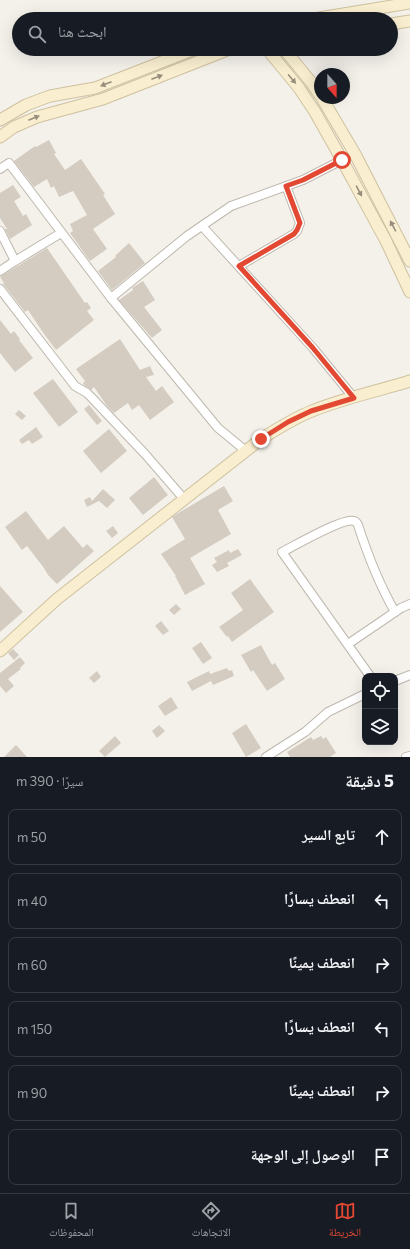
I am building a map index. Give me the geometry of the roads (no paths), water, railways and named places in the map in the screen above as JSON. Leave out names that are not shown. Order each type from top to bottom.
[{"type":"street","points":[[355,12],[410,3]]},
{"type":"street","points":[[398,23],[410,21]]},
{"type":"street","points":[[0,120],[26,105],[50,96],[95,88],[177,56]]},
{"type":"street","points":[[0,137],[14,127],[37,117],[103,99],[212,56]]},
{"type":"street","points":[[273,56],[299,88],[315,112],[386,241],[410,292]]},
{"type":"street","points":[[290,56],[314,86]]},
{"type":"street","points":[[325,104],[354,154],[410,261]]},
{"type":"street","points":[[111,298],[187,236],[231,206],[303,180],[342,160]]},
{"type":"street","points":[[0,169],[9,163],[111,298],[218,428],[246,451]]},
{"type":"street","points":[[239,266],[294,234],[297,230],[300,223],[286,186]]},
{"type":"street","points":[[202,226],[313,348],[354,398]]},
{"type":"street","points":[[0,231],[15,261]]},
{"type":"street","points":[[0,271],[61,233]]},
{"type":"street","points":[[0,289],[75,386],[87,393],[92,398],[145,454],[184,499]]},
{"type":"street","points":[[0,651],[56,600],[261,439],[288,422],[318,409],[410,381]]},
{"type":"street","points":[[368,673],[282,552],[340,523],[352,520],[355,521],[358,525],[374,571],[395,612]]},
{"type":"street","points":[[348,644],[395,612],[410,604]]},
{"type":"street","points":[[398,680],[410,675]]},
{"type":"street","points":[[266,757],[305,732],[328,712],[362,695]]},
{"type":"street","points":[[406,757],[410,756]]}]
